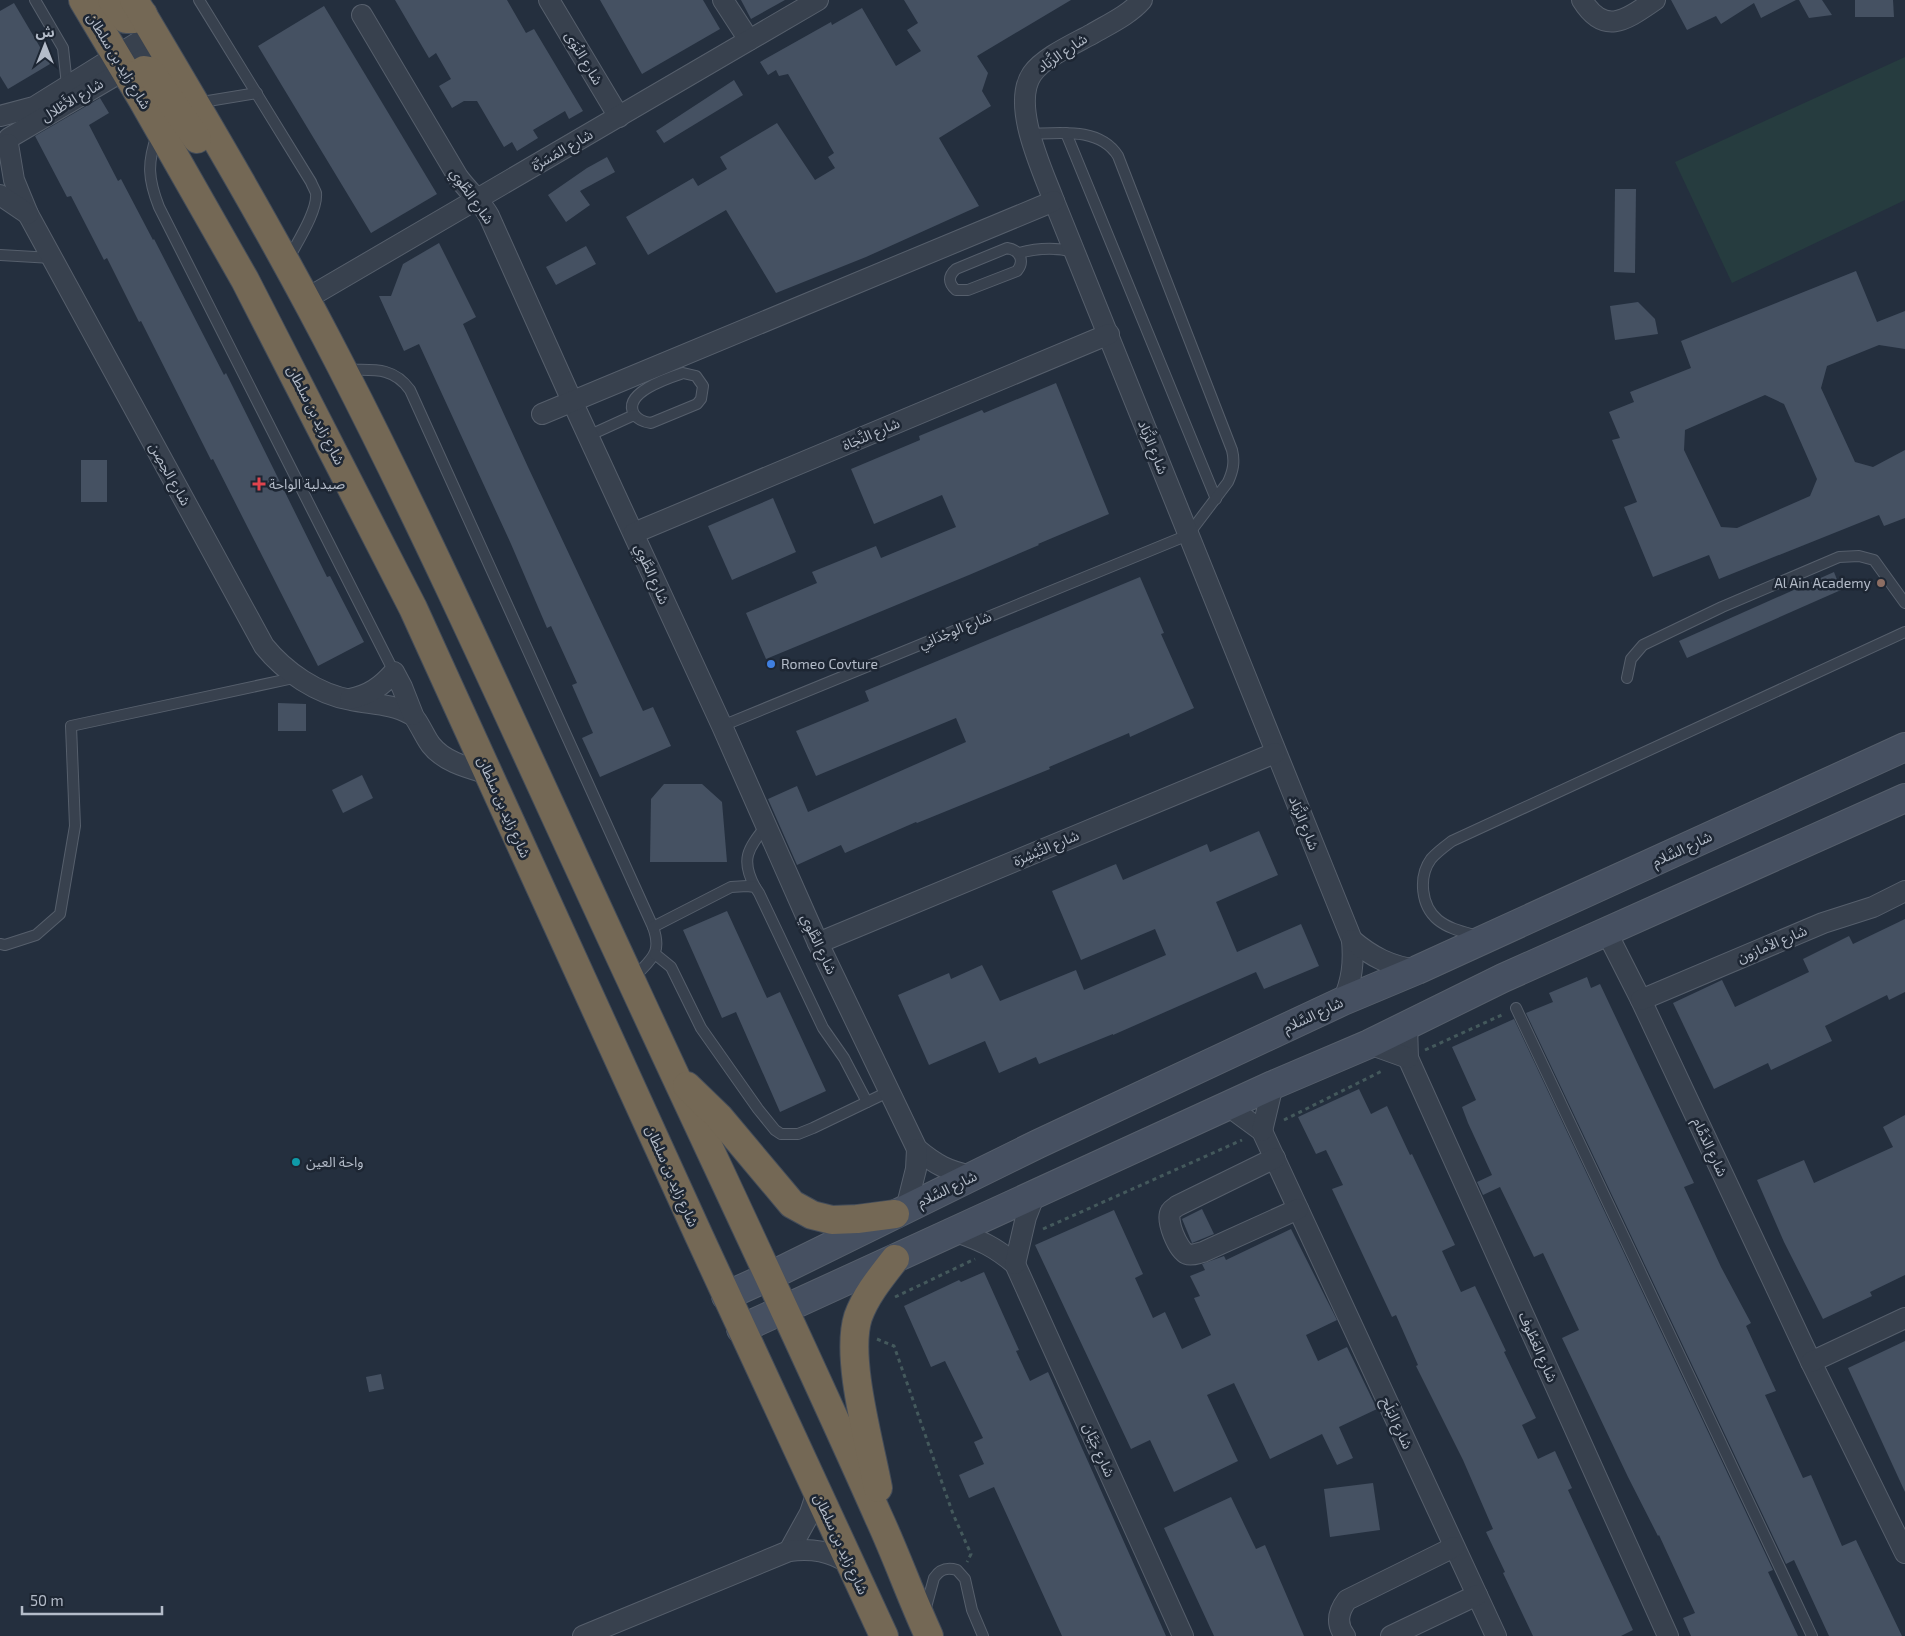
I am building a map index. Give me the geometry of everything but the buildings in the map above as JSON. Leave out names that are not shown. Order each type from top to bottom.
[{"type":"highway","name":"شارع زايد بن سلطان","points":[[83,0],[246,280],[413,608],[741,1329],[884,1636]]},
{"type":"highway","points":[[112,0],[126,19],[135,19],[148,24],[287,263],[343,370],[465,619],[631,981],[770,1276],[881,1522],[926,1629]]},
{"type":"highway","points":[[123,68],[150,71],[208,156],[214,160],[230,163]]},
{"type":"highway","points":[[676,1075],[719,1117],[792,1204],[812,1215],[832,1220],[857,1220],[901,1212]]},
{"type":"highway","points":[[881,1522],[878,1491],[856,1374],[855,1332],[865,1302],[875,1284],[895,1259]]},
{"type":"street","name":"شارع النُوَى","points":[[549,0],[619,117]]},
{"type":"street","points":[[723,0],[749,40]]},
{"type":"street","name":"شارع المَسَرَّة","points":[[306,299],[818,0]]},
{"type":"street","name":"شارع الزَّبَاد","points":[[1142,0],[1126,14],[1047,60],[1033,73],[1026,86],[1024,100],[1030,134],[1074,252],[1352,940],[1353,971],[1343,1001]]},
{"type":"street","points":[[1582,0],[1596,17],[1606,22],[1617,22],[1629,18],[1655,0]]},
{"type":"street","name":"شارع الطَّوِي","points":[[362,15],[458,177],[489,216],[722,726],[818,943],[918,1149],[933,1162],[952,1172],[972,1176]]},
{"type":"street","name":"شارع الأَطْلال","points":[[6,147],[123,68],[148,24]]},
{"type":"street","name":"شارع الأَطْلال","points":[[0,116],[34,107],[68,85],[123,68]]},
{"type":"street","name":"شارع الحِصِن","points":[[0,120],[7,130],[6,147],[14,180],[28,214],[264,646],[275,659],[298,677],[321,690],[348,700],[393,708],[413,715]]},
{"type":"street","name":"شارع الحِصِن","points":[[0,195],[28,214]]},
{"type":"street","points":[[542,414],[1054,201]]},
{"type":"street","name":"شارع النَّجَاة","points":[[634,533],[1108,334]]},
{"type":"street","points":[[348,700],[374,691],[394,672],[413,715],[433,747],[443,755],[463,765],[489,774]]},
{"type":"street","name":"شارع السَّلام","points":[[726,1296],[1038,1144],[1343,1001],[1416,970],[1905,747]]},
{"type":"street","name":"شارع التَّبْشِرَة","points":[[818,943],[1275,753]]},
{"type":"street","points":[[741,1329],[1273,1085],[1369,1044],[1503,978],[1905,798]]},
{"type":"street","name":"شارع الأمازون","points":[[1641,1000],[1823,923],[1873,906],[1905,892]]},
{"type":"street","name":"شارع الدَمَّام","points":[[1607,933],[1641,1000],[1811,1362],[1905,1553]]},
{"type":"street","name":"شارع الزَّبَاد","points":[[1352,940],[1365,952],[1381,961],[1398,967],[1416,970]]},
{"type":"street","name":"شارع العَطُوف","points":[[1408,1025],[1408,1058],[1668,1636]]},
{"type":"street","points":[[1369,1044],[1408,1058]]},
{"type":"street","points":[[1262,1131],[1273,1085]]},
{"type":"street","name":"شارع البَلَح","points":[[1228,1106],[1262,1131],[1496,1636]]},
{"type":"street","points":[[901,1212],[915,1176],[918,1149]]},
{"type":"street","points":[[1275,1158],[1177,1206],[1170,1211],[1171,1229],[1182,1250],[1187,1254],[1194,1254],[1203,1252],[1298,1209]]},
{"type":"street","points":[[1015,1264],[1026,1217],[1035,1194]]},
{"type":"street","name":"شارع جَيَّان","points":[[956,1232],[997,1248],[1015,1264],[1183,1636]]},
{"type":"street","points":[[1811,1362],[1905,1318]]},
{"type":"street","points":[[789,1551],[810,1513],[817,1492]]},
{"type":"street","points":[[1345,1636],[1338,1620],[1340,1609],[1347,1600],[1454,1547]]},
{"type":"street","points":[[584,1636],[789,1551],[821,1550],[836,1555],[850,1564]]},
{"type":"street","points":[[1391,1636],[1477,1595]]},
{"type":"lane","points":[[35,0],[64,48],[68,85]]},
{"type":"lane","points":[[199,0],[316,193],[313,208],[287,263]]},
{"type":"lane","points":[[195,103],[257,93]]},
{"type":"lane","points":[[159,129],[152,148],[149,177],[159,207],[394,672]]},
{"type":"lane","points":[[1066,133],[1216,498]]},
{"type":"lane","points":[[1030,134],[1066,133],[1097,138],[1107,143],[1118,156],[1232,450],[1234,461],[1232,472],[1224,490],[1188,535]]},
{"type":"lane","points":[[1018,253],[1021,259],[1020,266],[1016,271],[963,291],[956,290],[951,286],[949,279],[951,273],[956,269],[1000,250],[1013,249],[1018,253],[1046,248],[1060,248],[1074,252]]},
{"type":"lane","points":[[0,256],[52,258]]},
{"type":"lane","points":[[343,370],[386,372],[396,375],[410,390],[658,940],[655,954],[631,981]]},
{"type":"lane","points":[[683,373],[696,376],[703,386],[701,399],[697,404],[656,421],[644,422],[634,415],[632,403],[638,393],[677,375],[683,373]]},
{"type":"lane","points":[[588,436],[634,415]]},
{"type":"lane","name":"شارع الوِجْدَانِي","points":[[722,726],[1188,535]]},
{"type":"lane","points":[[1627,678],[1631,659],[1642,645],[1722,606],[1839,557],[1859,556],[1874,560],[1905,603]]},
{"type":"lane","points":[[1486,938],[1451,928],[1438,921],[1430,913],[1425,903],[1423,889],[1424,873],[1430,861],[1445,847],[1452,842],[1905,632]]},
{"type":"lane","points":[[0,944],[5,945],[36,935],[60,914],[75,826],[71,726],[298,677]]},
{"type":"lane","points":[[766,826],[750,846],[746,855],[747,869],[823,1028],[844,1058],[867,1102]]},
{"type":"lane","points":[[653,927],[731,887],[755,887]]},
{"type":"lane","points":[[655,954],[671,967],[701,1028],[758,1109],[775,1130],[781,1134],[798,1134],[890,1091]]},
{"type":"lane","points":[[1516,1008],[1812,1636]]},
{"type":"lane","points":[[926,1629],[934,1578],[941,1570],[951,1568],[962,1574],[965,1579],[972,1610],[983,1636]]},
{"type":"path","points":[[1021,1239],[1262,1131],[1408,1058],[1516,1008]]},
{"type":"path","points":[[890,1303],[894,1298],[997,1248]]},
{"type":"path","points":[[855,1332],[871,1336],[894,1346],[953,1514],[971,1554],[962,1574]]},
{"type":"green space","points":[[1905,57],[1905,200],[1732,283],[1675,162]]},
{"type":"place","name":"صيدلية الواحة","points":[[259,484]]},
{"type":"place","name":"Al Ain Academy","points":[[1881,583]]},
{"type":"place","name":"Romeo Covture","points":[[771,664]]},
{"type":"place","name":"واحة العين","points":[[296,1162]]}]
